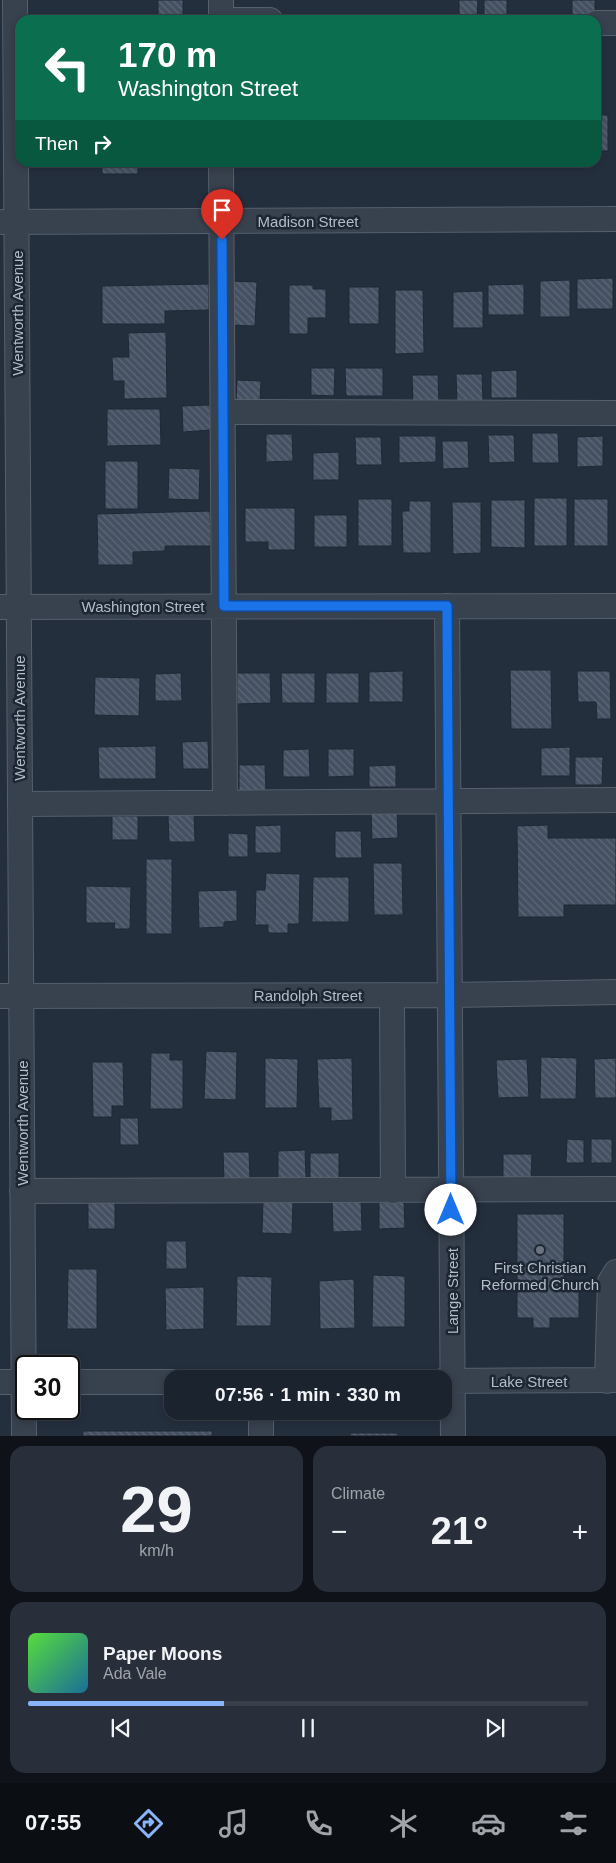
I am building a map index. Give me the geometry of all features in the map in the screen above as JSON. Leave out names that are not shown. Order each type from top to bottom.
[{"type":"street","name":"Wentworth Avenue","points":[[15,0],[8,222],[9,607],[20,804],[10,996],[22,1192],[17,1355]]},
{"type":"street","points":[[221,0],[221,15]]},
{"type":"street","points":[[601,23],[616,23]]},
{"type":"street","points":[[222,167],[225,803]]},
{"type":"street","name":"Madison Street","points":[[8,222],[616,219]]},
{"type":"street","points":[[223,412],[616,413]]},
{"type":"street","name":"Lange Street","points":[[447,606],[451,1191],[447,1370]]},
{"type":"street","name":"Washington Street","points":[[9,607],[616,606]]},
{"type":"street","points":[[20,804],[616,800]]},
{"type":"street","name":"Randolph Street","points":[[10,996],[450,995],[616,992]]},
{"type":"street","points":[[392,995],[393,1191]]},
{"type":"street","points":[[22,1192],[616,1189]]},
{"type":"street","points":[[612,1380],[610,1282],[616,1272]]},
{"type":"street","name":"Lake Street","points":[[452,1381],[612,1380]]},
{"type":"street","points":[[80,1382],[164,1382]]},
{"type":"street","name":"Wentworth Avenue","points":[[22,1420],[24,1436]]},
{"type":"street","points":[[261,1420],[261,1436]]},
{"type":"street","name":"Lange Street","points":[[451,1420],[453,1436]]},
{"type":"building","points":[[158,0],[183,0],[183,15],[158,15]]},
{"type":"building","points":[[459,0],[478,0],[477,15],[459,15]]},
{"type":"building","points":[[484,0],[507,0],[507,15],[484,15]]},
{"type":"building","points":[[572,0],[595,0],[595,15],[572,15]]},
{"type":"building","points":[[601,115],[608,115],[608,151],[601,151]]},
{"type":"building","points":[[102,167],[138,167],[138,174],[102,174]]},
{"type":"building","points":[[613,278],[613,309],[577,309],[577,279]]},
{"type":"building","points":[[570,280],[570,317],[540,317],[540,281]]},
{"type":"building","points":[[228,281],[257,282],[255,326],[227,325]]},
{"type":"building","points":[[209,284],[209,310],[165,311],[165,324],[102,324],[102,286]]},
{"type":"building","points":[[524,284],[524,315],[488,315],[488,285]]},
{"type":"building","points":[[289,285],[313,285],[313,289],[326,289],[326,318],[308,318],[308,334],[289,334]]},
{"type":"building","points":[[349,287],[379,287],[379,324],[349,324]]},
{"type":"building","points":[[395,290],[423,290],[424,353],[395,354]]},
{"type":"building","points":[[483,291],[483,328],[453,328],[453,292]]},
{"type":"building","points":[[166,332],[167,398],[124,399],[124,381],[113,381],[112,357],[129,357],[128,333]]},
{"type":"building","points":[[311,368],[335,368],[334,396],[311,395]]},
{"type":"building","points":[[345,368],[383,368],[383,396],[346,396]]},
{"type":"building","points":[[517,370],[517,398],[491,398],[491,371]]},
{"type":"building","points":[[456,374],[482,374],[483,401],[457,402]]},
{"type":"building","points":[[412,375],[438,375],[439,402],[413,403]]},
{"type":"building","points":[[237,380],[261,381],[260,401],[236,400]]},
{"type":"building","points":[[210,405],[211,430],[183,432],[182,406]]},
{"type":"building","points":[[107,409],[160,409],[161,445],[107,446]]},
{"type":"building","points":[[532,433],[558,433],[559,463],[532,463]]},
{"type":"building","points":[[266,434],[292,434],[293,461],[266,462]]},
{"type":"building","points":[[488,435],[514,435],[515,462],[489,463]]},
{"type":"building","points":[[399,436],[436,436],[436,462],[399,463]]},
{"type":"building","points":[[603,436],[603,466],[577,467],[577,437]]},
{"type":"building","points":[[355,437],[381,437],[382,465],[356,465]]},
{"type":"building","points":[[442,441],[468,441],[469,468],[443,469]]},
{"type":"building","points":[[339,452],[339,480],[313,480],[313,453]]},
{"type":"building","points":[[105,461],[138,461],[138,509],[105,509]]},
{"type":"building","points":[[169,468],[200,469],[199,500],[168,499]]},
{"type":"building","points":[[534,498],[567,498],[567,546],[534,546]]},
{"type":"building","points":[[358,499],[392,499],[392,546],[358,546]]},
{"type":"building","points":[[574,499],[608,499],[608,546],[574,546]]},
{"type":"building","points":[[491,500],[525,500],[525,548],[491,547]]},
{"type":"building","points":[[409,501],[431,501],[431,553],[403,553],[402,511],[409,511]]},
{"type":"building","points":[[452,502],[481,502],[481,553],[453,554]]},
{"type":"building","points":[[245,508],[295,508],[295,550],[268,550],[268,542],[245,542]]},
{"type":"building","points":[[210,511],[211,546],[165,546],[165,551],[133,552],[133,565],[98,565],[97,514]]},
{"type":"building","points":[[314,515],[347,515],[347,547],[314,547]]},
{"type":"building","points":[[510,670],[551,670],[552,729],[511,729]]},
{"type":"building","points":[[403,671],[403,702],[369,702],[369,672]]},
{"type":"building","points":[[577,671],[610,671],[611,719],[597,719],[596,702],[578,702]]},
{"type":"building","points":[[181,673],[182,701],[155,701],[155,674]]},
{"type":"building","points":[[237,673],[270,673],[271,703],[237,704]]},
{"type":"building","points":[[281,673],[315,673],[315,703],[282,703]]},
{"type":"building","points":[[326,673],[359,673],[359,703],[326,703]]},
{"type":"building","points":[[95,677],[140,678],[139,716],[94,715]]},
{"type":"building","points":[[208,741],[209,769],[183,769],[182,742]]},
{"type":"building","points":[[156,746],[156,779],[99,779],[98,747]]},
{"type":"building","points":[[570,747],[570,776],[541,776],[541,748]]},
{"type":"building","points":[[309,749],[310,777],[283,777],[283,750]]},
{"type":"building","points":[[328,749],[354,749],[354,776],[328,777]]},
{"type":"building","points":[[575,757],[603,757],[602,785],[575,785]]},
{"type":"building","points":[[239,765],[265,765],[266,793],[239,793]]},
{"type":"building","points":[[396,765],[396,787],[369,787],[369,766]]},
{"type":"building","points":[[371,811],[397,811],[398,838],[372,839]]},
{"type":"building","points":[[194,814],[195,842],[169,842],[168,815]]},
{"type":"building","points":[[112,816],[138,816],[138,840],[112,840]]},
{"type":"building","points":[[281,825],[281,853],[255,853],[255,826]]},
{"type":"building","points":[[548,825],[548,838],[616,838],[616,905],[564,905],[564,917],[518,917],[517,826]]},
{"type":"building","points":[[335,831],[361,831],[362,858],[335,858]]},
{"type":"building","points":[[228,833],[248,834],[248,857],[228,857]]},
{"type":"building","points":[[146,859],[172,859],[172,934],[146,934]]},
{"type":"building","points":[[373,863],[402,863],[403,915],[374,915]]},
{"type":"building","points":[[266,873],[300,874],[299,924],[288,924],[288,933],[268,933],[268,925],[255,925],[256,890],[265,890]]},
{"type":"building","points":[[313,877],[349,877],[349,922],[312,922]]},
{"type":"building","points":[[86,886],[131,887],[130,929],[114,929],[115,923],[86,923]]},
{"type":"building","points":[[237,890],[237,921],[224,922],[224,927],[199,928],[198,891]]},
{"type":"building","points":[[206,1051],[237,1052],[236,1100],[204,1099]]},
{"type":"building","points":[[151,1053],[170,1053],[170,1060],[183,1060],[183,1109],[150,1109]]},
{"type":"building","points":[[541,1057],[577,1058],[576,1099],[540,1099]]},
{"type":"building","points":[[265,1058],[298,1059],[297,1108],[265,1108]]},
{"type":"building","points":[[352,1058],[353,1120],[331,1121],[331,1108],[319,1108],[317,1059]]},
{"type":"building","points":[[616,1058],[616,1098],[595,1098],[594,1059]]},
{"type":"building","points":[[527,1059],[529,1097],[498,1098],[496,1060]]},
{"type":"building","points":[[92,1062],[123,1062],[124,1106],[112,1106],[112,1117],[93,1117]]},
{"type":"building","points":[[120,1118],[138,1118],[139,1145],[120,1145]]},
{"type":"building","points":[[567,1139],[584,1140],[584,1163],[566,1163]]},
{"type":"building","points":[[591,1139],[612,1139],[612,1163],[591,1163]]},
{"type":"building","points":[[305,1150],[306,1178],[278,1179],[278,1151]]},
{"type":"building","points":[[223,1152],[249,1152],[250,1178],[224,1179]]},
{"type":"building","points":[[310,1153],[339,1153],[339,1179],[310,1179]]},
{"type":"building","points":[[503,1154],[532,1154],[531,1179],[503,1179]]},
{"type":"building","points":[[361,1199],[362,1231],[333,1232],[332,1200]]},
{"type":"building","points":[[263,1200],[293,1201],[292,1234],[262,1233]]},
{"type":"building","points":[[88,1202],[115,1202],[115,1229],[88,1229]]},
{"type":"building","points":[[379,1202],[404,1202],[405,1228],[379,1229]]},
{"type":"building","name":"First Christian Reformed Church","points":[[517,1214],[564,1214],[564,1286],[579,1286],[579,1318],[550,1318],[550,1328],[533,1328],[533,1318],[517,1318]]},
{"type":"building","points":[[166,1241],[186,1241],[187,1269],[166,1269]]},
{"type":"building","points":[[68,1269],[97,1269],[97,1329],[67,1329]]},
{"type":"building","points":[[373,1275],[405,1276],[405,1327],[372,1327]]},
{"type":"building","points":[[237,1276],[272,1277],[271,1326],[236,1326]]},
{"type":"building","points":[[354,1279],[355,1328],[320,1329],[319,1281]]},
{"type":"building","points":[[204,1287],[204,1329],[166,1330],[165,1288]]},
{"type":"building","points":[[83,1431],[212,1431],[212,1436],[83,1436]]},
{"type":"building","points":[[350,1433],[398,1433],[398,1436],[350,1436]]},
{"type":"place","name":"First Christian Reformed Church","points":[[540,1250]]},
{"type":"route","points":[[222,240],[224,606],[447,606],[451,1210]]}]
